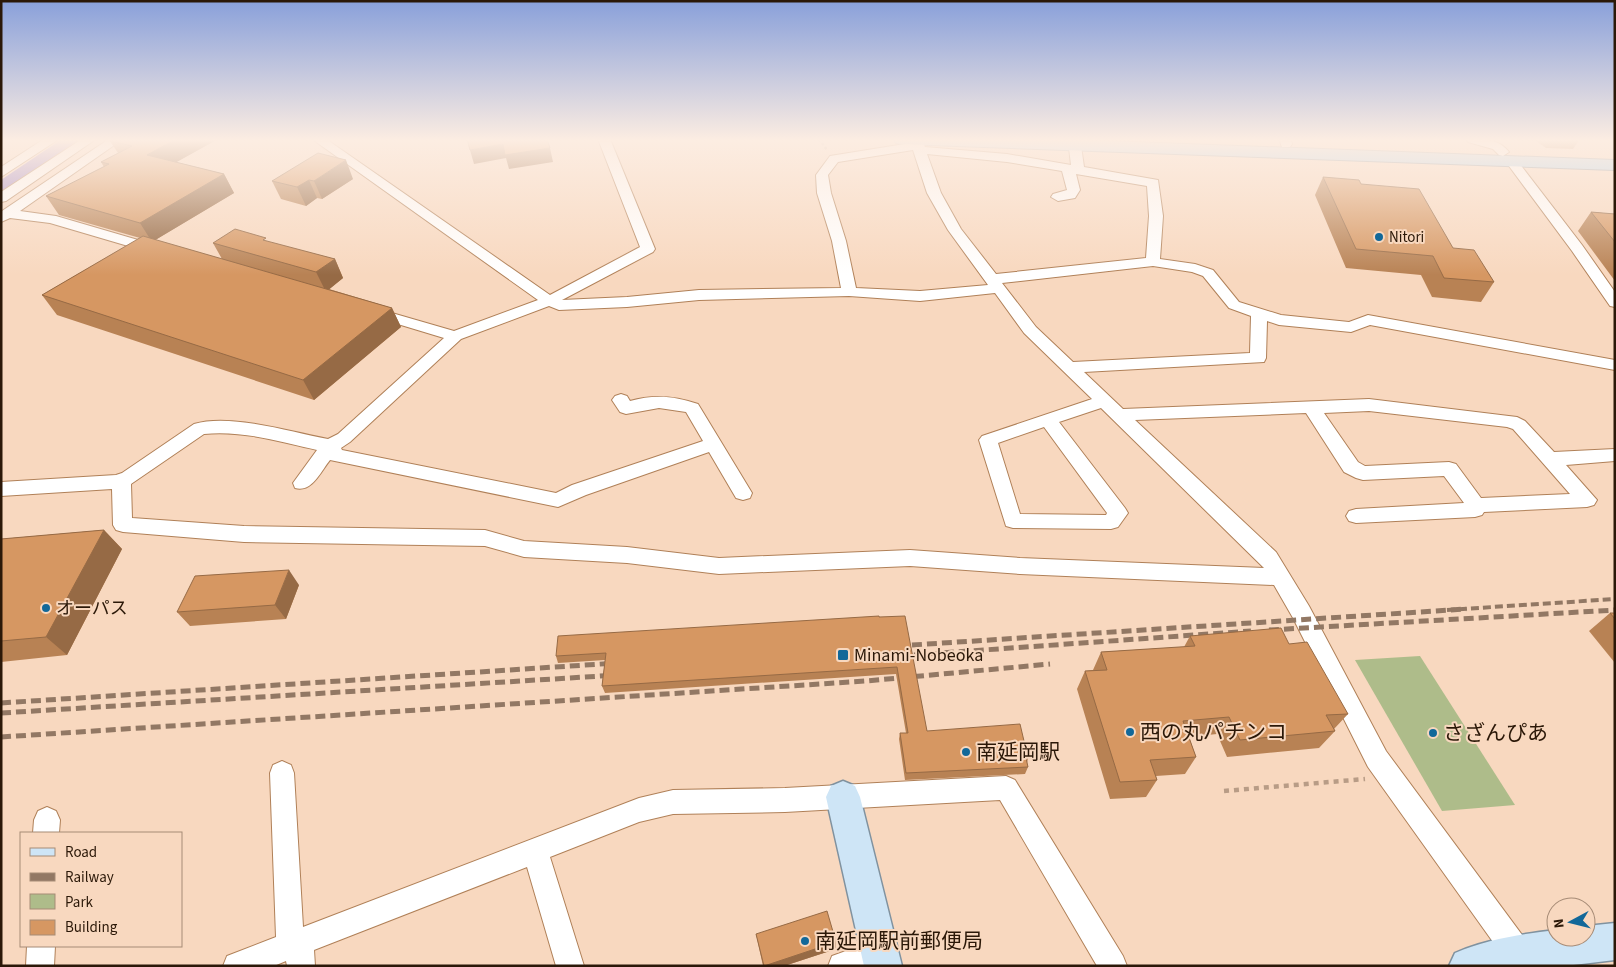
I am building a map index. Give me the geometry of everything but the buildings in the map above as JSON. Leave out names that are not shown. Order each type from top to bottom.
[{"type":"main road","points":[[843,797],[881,959]]},
{"type":"main road","points":[[1468,966],[1518,953],[1615,941]]},
{"type":"street","points":[[1,198],[22,184]]},
{"type":"street","points":[[4,217],[52,184]]},
{"type":"street","points":[[386,184],[549,301],[559,305],[627,302],[700,295],[849,292],[920,296],[1153,262],[1195,268],[1208,273],[1234,305],[1279,320],[1351,328],[1368,320],[1615,365]]},
{"type":"street","points":[[302,482],[330,446],[344,438],[455,336],[549,301],[648,249],[622,184]]},
{"type":"street","points":[[823,184],[839,241],[849,292]]},
{"type":"street","points":[[930,184],[955,230],[1030,330],[1270,558],[1301,612],[1377,759],[1518,953]]},
{"type":"street","points":[[1058,197],[1070,195],[1074,190],[1074,184]]},
{"type":"street","points":[[1153,184],[1156,216],[1153,262]]},
{"type":"street","points":[[1529,184],[1577,248],[1615,304]]},
{"type":"street","points":[[4,217],[51,219],[173,255]]},
{"type":"street","points":[[361,309],[455,336]]},
{"type":"street","points":[[1069,368],[1258,358],[1259,314]]},
{"type":"street","points":[[621,400],[626,408],[648,402],[662,401],[678,402],[692,408],[743,492]]},
{"type":"street","points":[[1048,420],[1118,514],[1111,522],[1013,521],[988,440],[1104,401]]},
{"type":"street","points":[[1119,415],[1369,405],[1511,421],[1519,425],[1587,500],[1476,505]]},
{"type":"street","points":[[1311,407],[1351,467],[1363,473],[1449,469],[1476,505]]},
{"type":"street","points":[[1,489],[121,481],[129,478],[200,428],[208,426],[245,430],[330,446],[336,455],[558,500],[579,490],[713,444]]},
{"type":"street","points":[[1550,458],[1615,455]]},
{"type":"street","points":[[121,481],[122,525],[244,534],[485,538],[524,550],[627,555],[719,566],[910,558],[1020,566],[1281,577]]},
{"type":"street","points":[[1356,516],[1475,510],[1476,505]]},
{"type":"street","points":[[282,773],[296,951]]},
{"type":"street","points":[[237,966],[296,951],[535,850],[639,810],[673,802],[843,797],[1006,788],[1113,966]]},
{"type":"street","points":[[535,850],[570,966]]},
{"type":"street","points":[[40,966],[41,947]]},
{"type":"street","points":[[842,966],[881,959]]},
{"type":"path","points":[[1224,791],[1390,777]]},
{"type":"green space","name":"さざんぴあ","points":[[1420,656],[1515,805],[1442,811],[1355,660]]},
{"type":"shaded area","points":[[1,184],[18,184],[1,196]]},
{"type":"railway","points":[[1447,610],[1615,599]]},
{"type":"railway","points":[[897,646],[1466,609]]},
{"type":"railway","points":[[1269,630],[1615,610]]},
{"type":"railway","points":[[899,656],[1251,631]]},
{"type":"railway","points":[[1,703],[617,663]]},
{"type":"railway","points":[[1,737],[866,681],[1050,664]]},
{"type":"railway","points":[[1,713],[618,675]]},
{"type":"place","name":"Nitori","points":[[1379,237]]},
{"type":"place","name":"オーパス","points":[[46,608]]},
{"type":"place","name":"Minami-Nobeoka","points":[[843,655]]},
{"type":"place","name":"西の丸パチンコ","points":[[1130,732]]},
{"type":"place","name":"さざんぴあ","points":[[1433,733]]},
{"type":"place","name":"南延岡駅","points":[[966,752]]},
{"type":"place","name":"南延岡駅前郵便局","points":[[805,941]]}]
